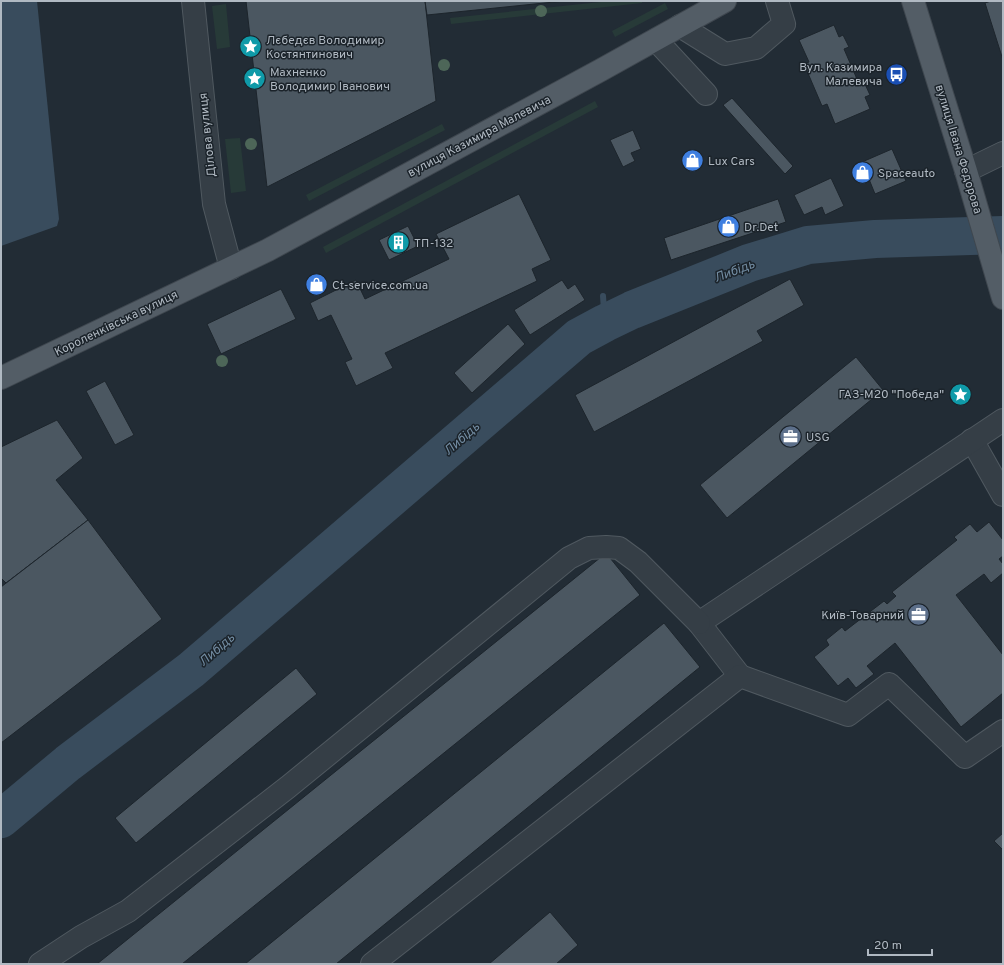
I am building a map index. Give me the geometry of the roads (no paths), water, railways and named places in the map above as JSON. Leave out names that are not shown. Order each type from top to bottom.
[{"type":"main road","name":"вулиця Казимира Малевича","points":[[231,268],[268,250],[656,40],[725,1]]},
{"type":"main road","name":"вулиця Івана Федорова","points":[[913,1],[974,197],[1002,295]]},
{"type":"main road","name":"Короленківська вулиця","points":[[1,378],[231,268]]},
{"type":"street","name":"Ділова вулиця","points":[[193,1],[214,204],[231,268]]},
{"type":"street","points":[[680,26],[725,54],[756,48],[784,24],[777,1]]},
{"type":"street","points":[[656,40],[706,94]]},
{"type":"street","points":[[966,171],[1003,153]]},
{"type":"street","points":[[699,623],[1003,420]]},
{"type":"street","points":[[972,440],[1003,495]]},
{"type":"street","points":[[40,964],[81,937],[128,911],[288,787],[569,558],[589,548],[619,548],[638,562],[699,623],[740,676],[848,715],[889,684],[965,757],[1003,731]]},
{"type":"street","points":[[372,964],[740,676]]},
{"type":"water","points":[[1,1],[37,1],[59,219],[57,226],[1,246]]},
{"type":"waterway","name":"Либідь","points":[[1,819],[68,763],[191,670],[579,337],[632,310],[749,263],[808,245],[875,239],[1003,235]]},
{"type":"waterway","points":[[603,296],[605,323]]},
{"type":"place","name":"Лєбедєв Володимир Костянтинович","points":[[251,47]]},
{"type":"place","name":"Вул. Казимира Малевича","points":[[897,74]]},
{"type":"place","name":"Махненко Володимир Іванович","points":[[255,79]]},
{"type":"place","name":"Lux Cars","points":[[693,161]]},
{"type":"place","name":"Spaceauto","points":[[863,173]]},
{"type":"place","name":"Dr.Det","points":[[728,227]]},
{"type":"place","name":"ТП-132","points":[[399,243]]},
{"type":"place","name":"Ct-service.com.ua","points":[[317,285]]},
{"type":"place","name":"ГАЗ-М20 \"Победа\"","points":[[960,394]]},
{"type":"place","name":"USG","points":[[791,437]]},
{"type":"place","name":"Київ-Товарний","points":[[919,615]]}]
